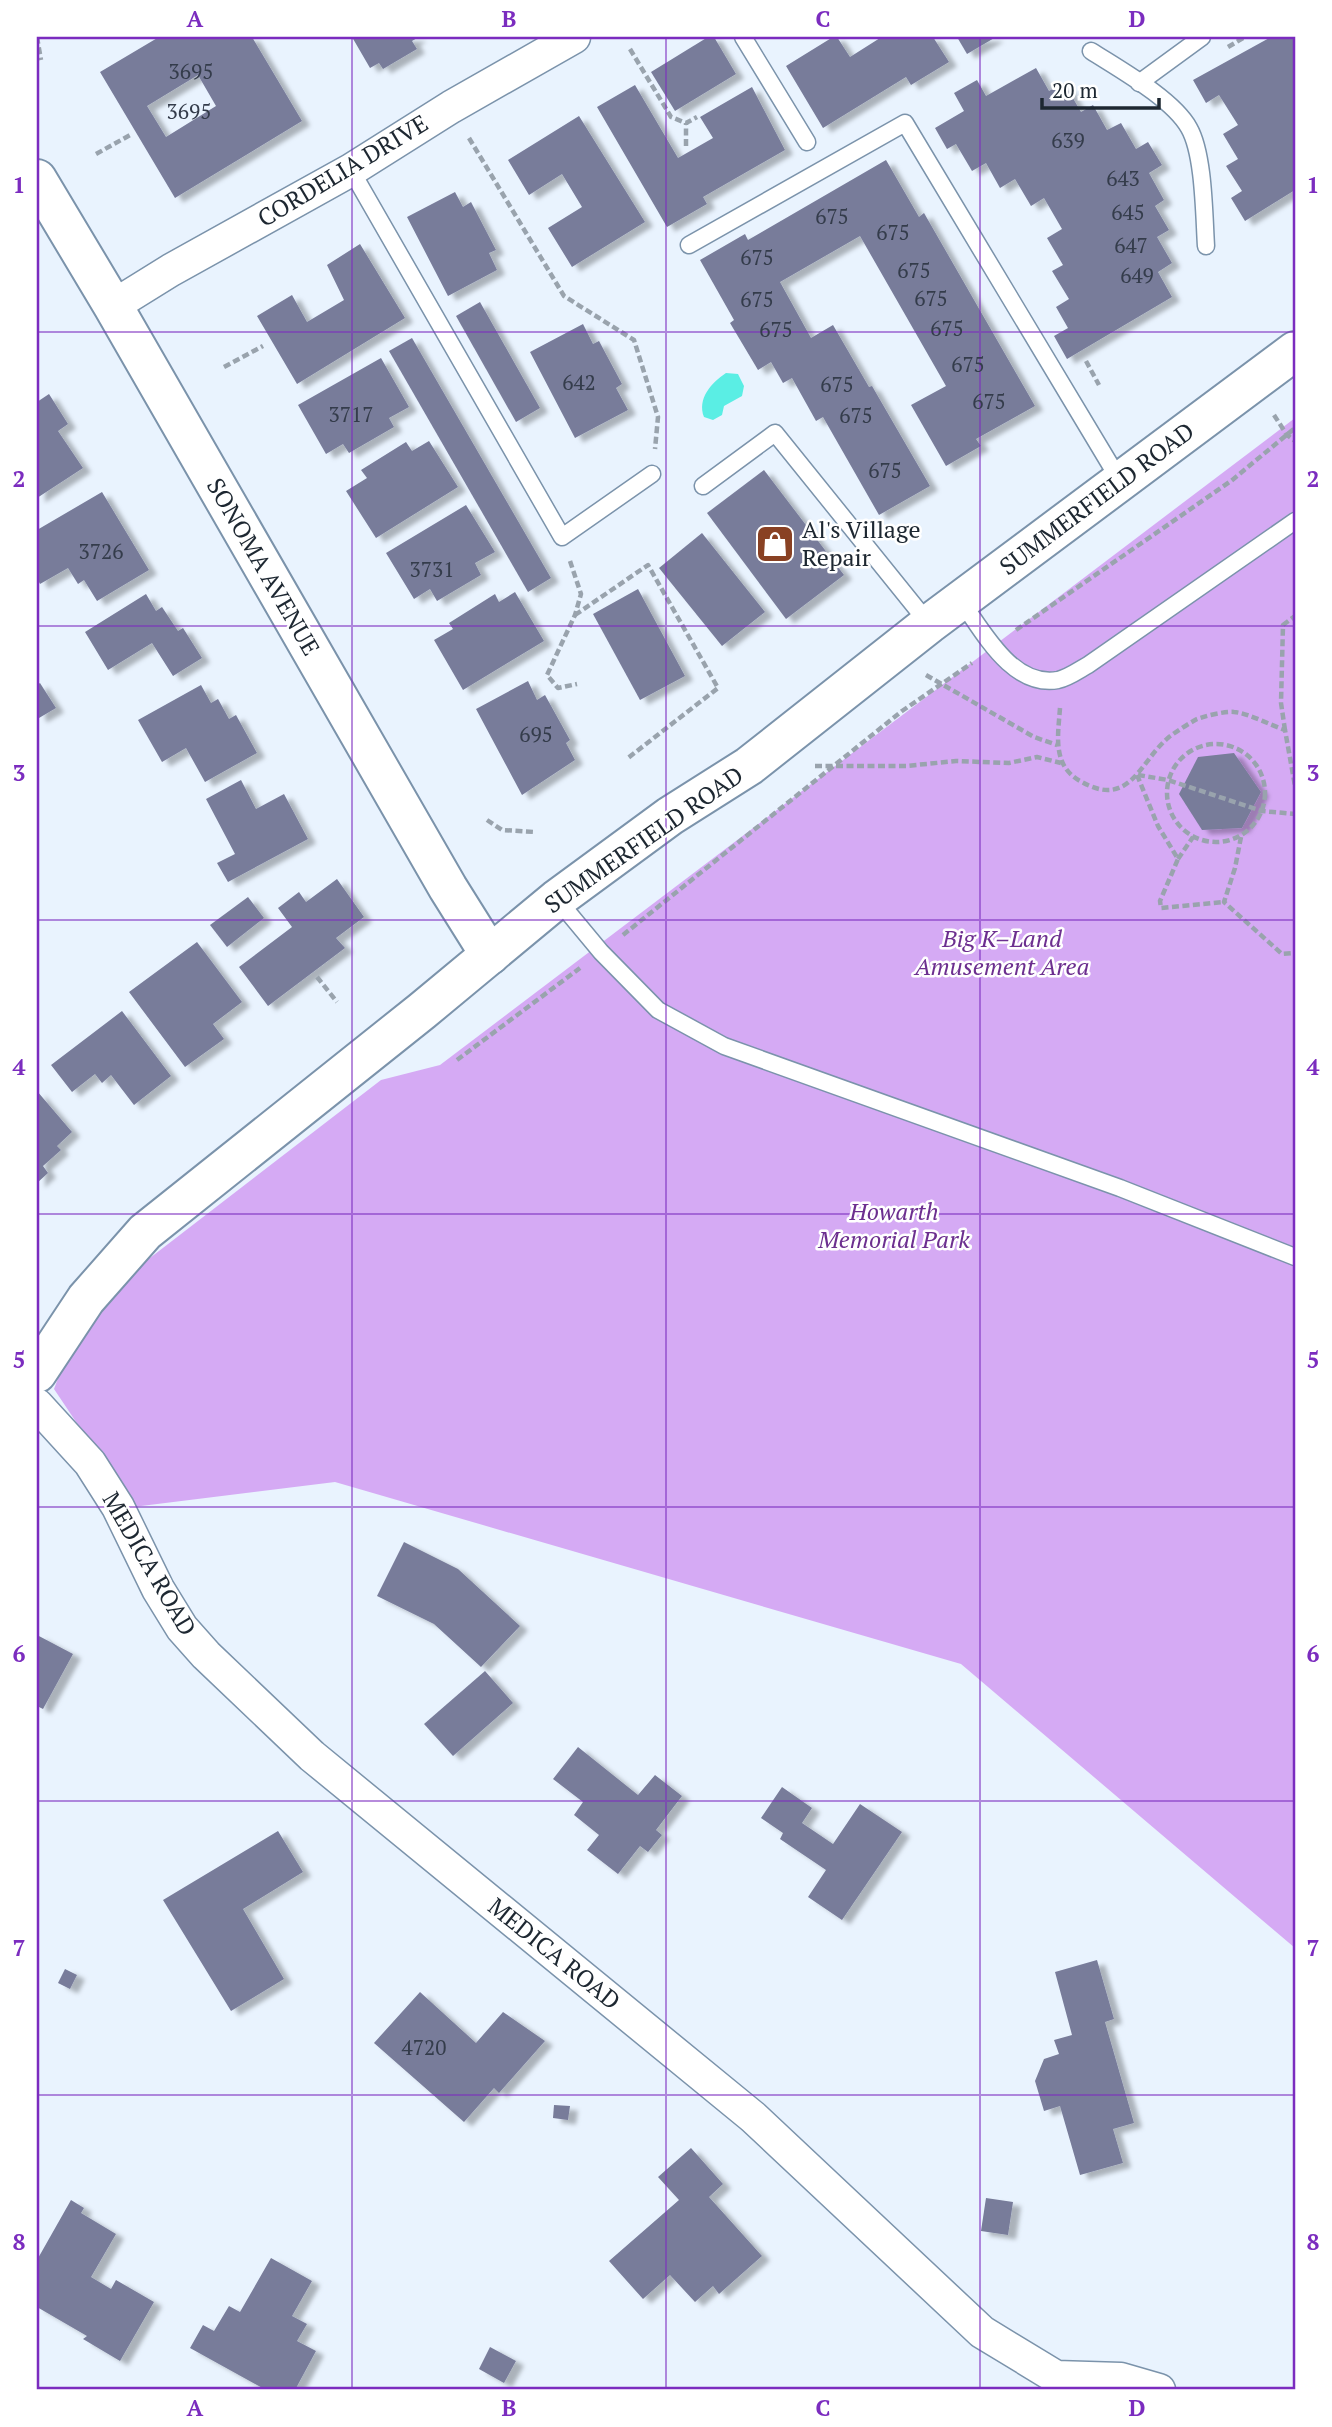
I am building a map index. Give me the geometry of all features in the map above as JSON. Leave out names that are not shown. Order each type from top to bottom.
[{"type":"street","name":"CORDELIA DRIVE","points":[[113,306],[171,270],[351,170],[451,107],[574,37]]},
{"type":"street","name":"SONOMA AVENUE","points":[[40,190],[113,306],[447,888],[490,955]]},
{"type":"street","name":"SUMMERFIELD ROAD","points":[[37,1373],[86,1299],[145,1231],[557,899],[670,816],[748,766],[929,624],[1295,351]]},
{"type":"street","name":"MEDICA ROAD","points":[[37,1405],[90,1463],[118,1507],[158,1589],[182,1628],[205,1655],[312,1756],[753,2117],[982,2332],[1056,2377],[1121,2379],[1159,2390]]},
{"type":"lane","points":[[743,37],[807,142]]},
{"type":"lane","points":[[1139,83],[1202,37]]},
{"type":"lane","points":[[1091,51],[1139,83],[1175,111],[1190,128],[1198,157],[1206,246]]},
{"type":"lane","points":[[689,245],[905,123],[1121,481]]},
{"type":"lane","points":[[351,170],[562,537],[652,474]]},
{"type":"lane","points":[[703,486],[775,433],[929,624]]},
{"type":"lane","points":[[961,601],[994,646],[1015,668],[1032,678],[1058,680],[1088,665],[1295,521]]},
{"type":"lane","points":[[557,899],[601,952],[658,1010],[724,1046],[1120,1188],[1295,1257]]},
{"type":"path","points":[[37,37],[41,60]]},
{"type":"path","points":[[630,49],[670,117],[686,123],[698,117]]},
{"type":"path","points":[[451,107],[564,296],[634,341],[658,417]]},
{"type":"path","points":[[686,123],[686,146]]},
{"type":"path","points":[[96,154],[132,134]]},
{"type":"path","points":[[224,367],[263,346]]},
{"type":"path","points":[[1086,361],[1104,395]]},
{"type":"path","points":[[1012,633],[1231,481],[1295,428]]},
{"type":"path","points":[[562,537],[581,594],[575,615],[547,675],[558,688],[577,684]]},
{"type":"path","points":[[575,615],[648,565],[718,688],[628,758]]},
{"type":"path","points":[[1295,616],[1283,625],[1281,703],[1295,786]]},
{"type":"path","points":[[893,653],[942,685],[1034,737],[1057,745]]},
{"type":"path","points":[[457,1060],[601,952],[902,711],[978,658]]},
{"type":"path","points":[[1058,680],[1061,698],[1057,745],[1061,763]]},
{"type":"path","points":[[810,766],[906,765],[956,761],[1009,763],[1037,757],[1061,763],[1079,780],[1103,790],[1122,788],[1138,775],[1168,737],[1198,719],[1233,711],[1285,730]]},
{"type":"path","points":[[1216,743],[1231,746],[1246,753],[1257,765],[1264,779],[1262,811],[1253,825],[1241,836],[1217,842],[1193,837],[1180,827],[1171,813],[1166,797],[1168,780],[1174,765],[1186,753],[1200,746],[1216,743]]},
{"type":"path","points":[[1138,775],[1168,780],[1262,811],[1295,814]]},
{"type":"path","points":[[1138,775],[1158,826],[1178,859]]},
{"type":"path","points":[[487,820],[502,830],[535,832]]},
{"type":"path","points":[[1224,902],[1235,868],[1241,836]]},
{"type":"path","points":[[1193,837],[1178,859],[1160,901],[1161,908],[1224,902],[1282,954],[1295,953]]},
{"type":"path","points":[[317,977],[337,1002]]},
{"type":"green space","name":"Howarth Memorial Park","points":[[1295,418],[1295,1948],[961,1664],[335,1482],[133,1507],[54,1389],[85,1308],[381,1080],[440,1065]]},
{"type":"shaded area","points":[[726,373],[738,374],[744,386],[742,396],[724,406],[722,415],[713,420],[704,417],[702,404],[707,392]]},
{"type":"building","points":[[159,37],[252,37],[302,121],[175,198],[100,72]],"holes":[[[198,75],[216,106],[166,137],[147,106]]]},
{"type":"building","points":[[352,37],[419,37],[412,41],[417,49],[383,69],[379,63],[370,68]]},
{"type":"building","points":[[708,37],[714,37],[736,74],[675,111],[651,72]]},
{"type":"building","points":[[837,37],[850,57],[879,37],[933,37],[949,62],[911,85],[906,77],[823,128],[786,66]]},
{"type":"building","points":[[957,37],[996,37],[967,54]]},
{"type":"building","points":[[1271,37],[1295,37],[1295,190],[1245,221],[1231,198],[1242,191],[1226,166],[1238,159],[1223,134],[1238,125],[1219,95],[1206,103],[1193,80]]},
{"type":"building","points":[[1036,68],[1049,91],[1064,83],[1081,112],[1093,105],[1107,130],[1121,123],[1136,149],[1148,142],[1162,165],[1149,173],[1164,200],[1155,206],[1169,230],[1157,237],[1172,263],[1158,272],[1172,297],[1067,359],[1054,336],[1068,328],[1056,307],[1069,299],[1052,271],[1063,265],[1047,238],[1062,229],[1044,198],[1031,206],[1015,179],[1000,188],[986,163],[972,171],[956,144],[947,149],[935,128],[964,111],[954,93],[977,80],[986,96]]},
{"type":"building","points":[[635,85],[678,158],[713,138],[700,117],[752,87],[785,150],[703,197],[707,204],[667,227],[597,107]]},
{"type":"building","points":[[579,116],[645,222],[572,267],[548,228],[582,207],[562,174],[529,195],[508,160]]},
{"type":"building","points":[[886,160],[919,217],[924,213],[1035,406],[976,439],[981,446],[946,466],[911,405],[946,386],[860,236],[780,282],[811,338],[833,325],[930,486],[879,515],[823,417],[816,421],[792,378],[783,383],[771,362],[758,370],[730,323],[734,320],[700,260],[745,234],[748,240]]},
{"type":"building","points":[[455,192],[463,207],[471,202],[496,250],[489,253],[497,270],[448,296],[407,217]]},
{"type":"building","points":[[360,244],[405,318],[297,384],[257,316],[292,295],[307,322],[344,300],[327,265]]},
{"type":"building","points":[[480,302],[540,408],[516,422],[456,316]]},
{"type":"building","points":[[583,324],[593,344],[599,341],[622,384],[616,388],[628,410],[575,438],[530,352]]},
{"type":"building","points":[[412,338],[551,578],[528,592],[389,351]]},
{"type":"building","points":[[381,358],[409,407],[389,418],[394,427],[349,453],[343,444],[326,454],[298,405]]},
{"type":"building","points":[[49,394],[68,424],[58,431],[83,468],[37,498],[37,402]]},
{"type":"building","points":[[429,441],[458,487],[376,538],[346,491],[367,478],[361,470],[406,442],[412,451]]},
{"type":"building","name":"Al's Village Repair","points":[[764,470],[844,575],[786,619],[707,513]]},
{"type":"building","points":[[102,492],[149,570],[97,601],[84,580],[78,584],[68,568],[40,584],[37,578],[37,530]]},
{"type":"building","points":[[466,505],[495,552],[475,563],[481,575],[437,601],[430,589],[414,599],[386,553]]},
{"type":"building","points":[[702,533],[765,612],[722,646],[659,568]]},
{"type":"building","points":[[638,589],[685,676],[640,700],[593,614]]},
{"type":"building","points":[[515,592],[544,641],[463,690],[434,640],[453,629],[449,623],[495,594],[499,602]]},
{"type":"building","points":[[146,594],[156,611],[162,607],[178,631],[183,628],[202,658],[173,676],[152,643],[108,670],[85,632]]},
{"type":"building","points":[[528,681],[537,700],[545,695],[570,740],[566,743],[575,760],[522,795],[476,709]]},
{"type":"building","points":[[40,683],[56,708],[39,718],[37,685]]},
{"type":"building","points":[[201,685],[211,703],[218,699],[229,719],[236,715],[257,753],[205,782],[186,748],[162,762],[138,720]]},
{"type":"building","points":[[1234,753],[1261,792],[1242,828],[1202,830],[1179,794],[1198,757]]},
{"type":"building","points":[[241,780],[256,809],[284,794],[308,839],[228,882],[217,863],[235,854],[206,799]]},
{"type":"building","points":[[337,879],[364,917],[336,938],[345,948],[268,1006],[239,967],[292,927],[278,908],[299,892],[306,902]]},
{"type":"building","points":[[248,897],[264,918],[227,947],[210,925]]},
{"type":"building","points":[[197,942],[242,1002],[213,1024],[224,1039],[185,1067],[129,992]]},
{"type":"building","points":[[122,1011],[171,1076],[134,1105],[111,1075],[102,1083],[95,1074],[72,1092],[51,1065]]},
{"type":"building","points":[[37,1091],[72,1132],[57,1146],[61,1150],[43,1166],[48,1173],[37,1183]]},
{"type":"building","points":[[404,1542],[458,1569],[520,1626],[481,1667],[434,1624],[377,1596]]},
{"type":"building","points":[[37,1635],[73,1654],[43,1709],[37,1706]]},
{"type":"building","points":[[485,1671],[513,1703],[453,1756],[424,1724]]},
{"type":"building","points":[[578,1747],[638,1795],[655,1775],[682,1796],[656,1830],[662,1835],[648,1852],[640,1846],[618,1874],[587,1850],[599,1835],[574,1815],[583,1802],[553,1779]]},
{"type":"building","points":[[782,1787],[812,1808],[802,1823],[833,1844],[860,1804],[902,1832],[842,1920],[808,1897],[826,1870],[780,1839],[783,1833],[761,1818]]},
{"type":"building","points":[[278,1831],[303,1872],[243,1909],[284,1979],[231,2011],[163,1900]]},
{"type":"building","points":[[1097,1960],[1114,2019],[1105,2022],[1134,2123],[1113,2129],[1123,2163],[1080,2175],[1060,2106],[1044,2111],[1035,2081],[1044,2059],[1059,2054],[1054,2040],[1072,2035],[1055,1972]]},
{"type":"building","points":[[65,1969],[77,1975],[70,1989],[58,1983]]},
{"type":"building","points":[[420,1992],[476,2043],[503,2012],[545,2041],[499,2093],[494,2088],[464,2122],[374,2043]]},
{"type":"building","points":[[554,2105],[570,2106],[568,2120],[553,2118]]},
{"type":"building","points":[[691,2148],[723,2184],[709,2197],[762,2256],[719,2294],[713,2286],[695,2302],[670,2275],[643,2299],[609,2261],[679,2200],[658,2177]]},
{"type":"building","points":[[986,2198],[1013,2202],[1008,2235],[981,2231]]},
{"type":"building","points":[[71,2200],[84,2208],[81,2213],[116,2234],[91,2277],[111,2289],[116,2280],[154,2302],[120,2361],[83,2339],[87,2336],[37,2307],[37,2260]]},
{"type":"building","points":[[271,2258],[312,2281],[292,2316],[307,2324],[297,2341],[316,2351],[295,2390],[266,2390],[190,2348],[203,2325],[214,2331],[229,2306],[240,2312]]},
{"type":"building","points":[[490,2347],[516,2361],[504,2383],[479,2369]]},
{"type":"place","name":"Al's Village Repair","points":[[775,544]]},
{"type":"park label","name":"Big K–Land Amusement Area","points":[[1002,953]]}]
